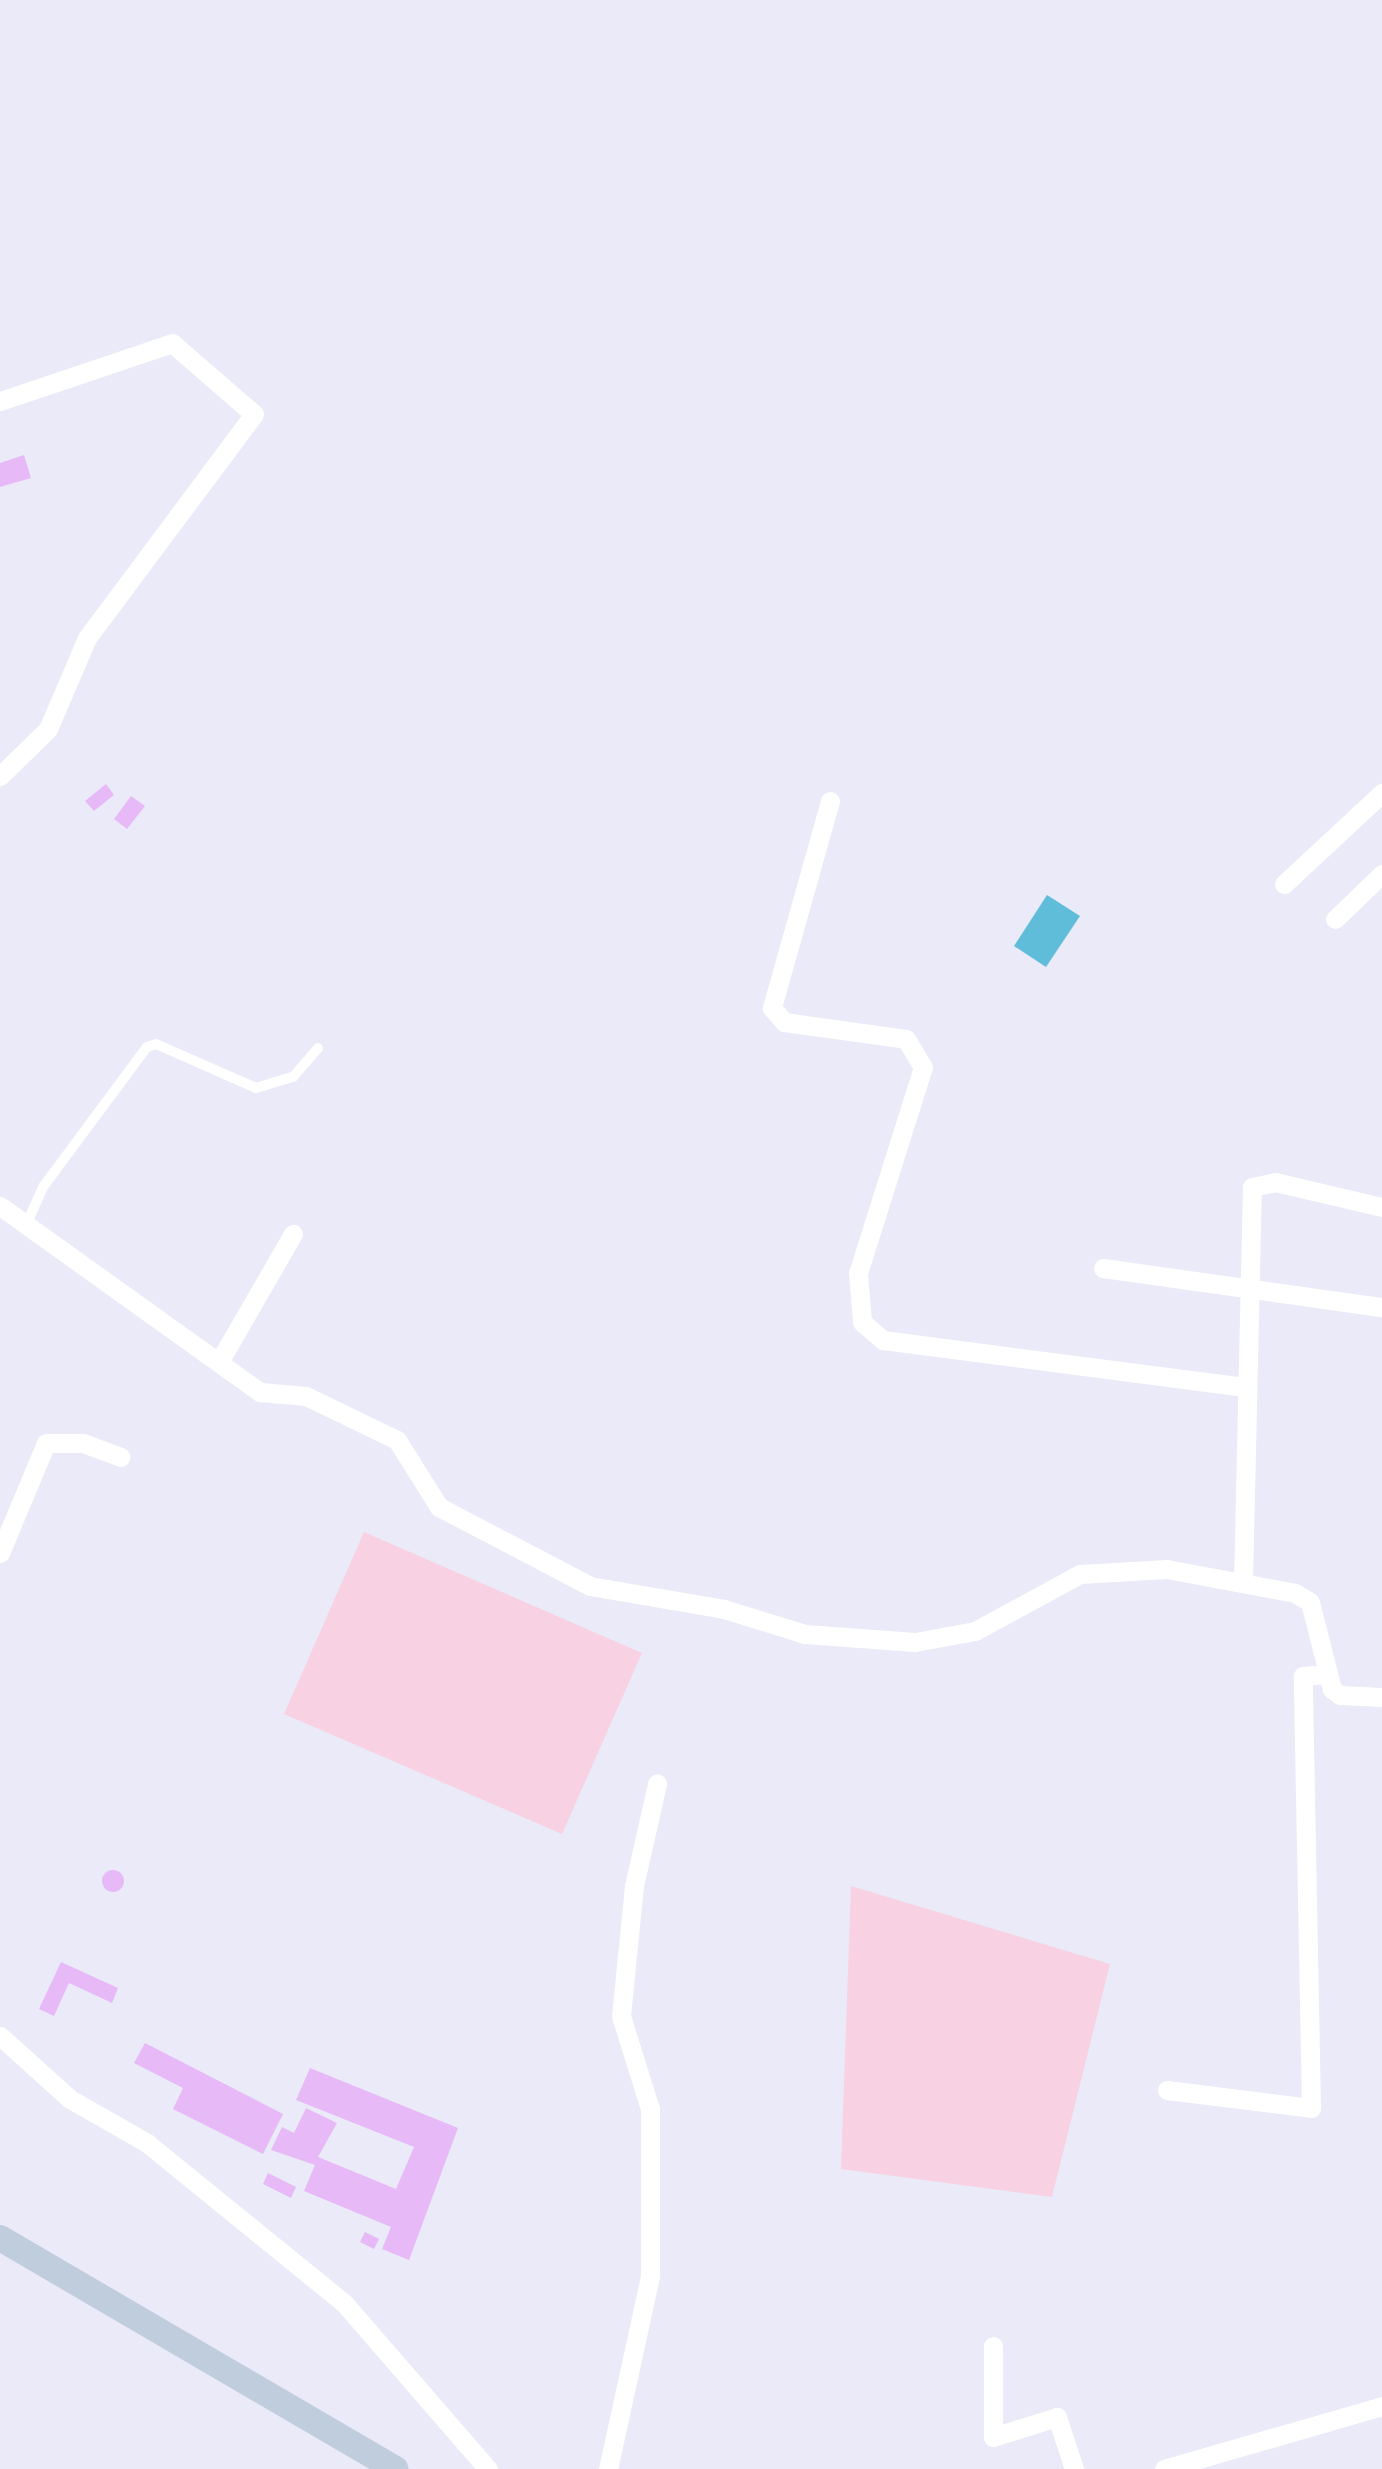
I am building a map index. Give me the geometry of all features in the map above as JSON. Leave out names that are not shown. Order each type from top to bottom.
[{"type":"main road","points":[[0,2238],[396,2469]]},
{"type":"street","points":[[0,401],[172,343],[254,414],[88,638],[48,729],[0,776]]},
{"type":"street","points":[[1284,884],[1382,793]]},
{"type":"street","points":[[830,801],[772,1008],[784,1022],[906,1039],[923,1067],[858,1273],[862,1322],[883,1340],[1247,1387]]},
{"type":"street","points":[[1335,919],[1382,874]]},
{"type":"street","points":[[1244,1582],[1250,1192],[1257,1182],[1382,1208]]},
{"type":"street","points":[[0,1206],[260,1392],[306,1396],[397,1440],[439,1507],[568,1577],[724,1609],[806,1634],[860,1643],[949,1639],[1080,1574],[1167,1569],[1244,1582],[1310,1602],[1324,1674],[1340,1695],[1382,1697]]},
{"type":"street","points":[[219,1362],[292,1234]]},
{"type":"street","points":[[1104,1268],[1382,1307]]},
{"type":"street","points":[[0,1553],[46,1443],[83,1443],[121,1457]]},
{"type":"street","points":[[1167,2091],[1311,2108],[1303,1676],[1324,1674]]},
{"type":"street","points":[[608,2469],[650,2276],[650,2109],[621,2016],[634,1886],[657,1784]]},
{"type":"street","points":[[0,2036],[70,2099],[147,2143],[344,2303],[488,2469]]},
{"type":"street","points":[[993,2346],[993,2437],[1057,2417],[1074,2469]]},
{"type":"street","points":[[1164,2469],[1382,2406]]},
{"type":"lane","points":[[27,1223],[43,1187],[147,1047],[156,1044],[256,1088],[293,1077],[318,1048]]},
{"type":"shaded area","points":[[364,1532],[642,1653],[562,1834],[284,1714]]},
{"type":"shaded area","points":[[851,1886],[1110,1964],[1052,2197],[841,2169]]},
{"type":"water","points":[[1047,895],[1080,916],[1046,967],[1014,946]]},
{"type":"building","points":[[24,455],[31,478],[0,487],[0,463]]},
{"type":"building","points":[[106,784],[114,795],[94,811],[85,801]]},
{"type":"building","points":[[131,796],[145,806],[127,829],[114,819]]},
{"type":"building","points":[[113,1870],[121,1873],[124,1881],[121,1889],[113,1892],[105,1889],[102,1881],[105,1873]]},
{"type":"building","points":[[61,1962],[118,1988],[112,2003],[69,1983],[54,2016],[39,2009]]},
{"type":"building","points":[[145,2043],[283,2114],[263,2154],[173,2109],[183,2088],[134,2063]]},
{"type":"building","points":[[310,2068],[458,2128],[409,2260],[382,2249],[391,2227],[304,2191],[315,2165],[271,2150],[282,2127],[294,2133],[306,2108],[337,2123],[318,2157],[396,2189],[414,2147],[296,2100]]},
{"type":"building","points":[[268,2173],[296,2187],[291,2198],[263,2184]]},
{"type":"building","points":[[365,2232],[379,2239],[374,2249],[360,2242]]}]
